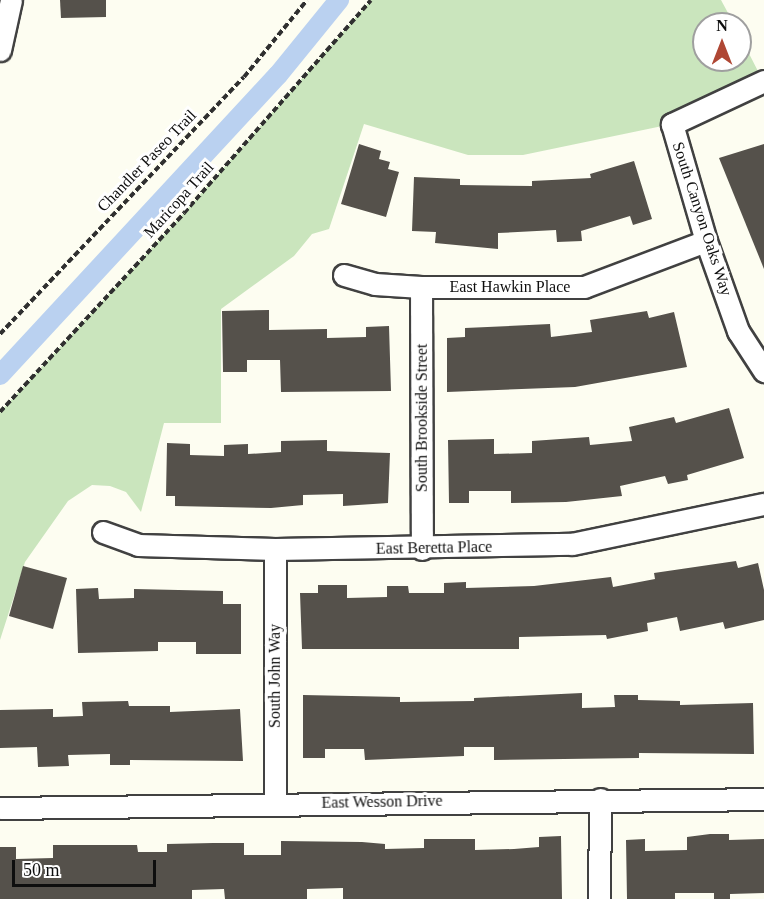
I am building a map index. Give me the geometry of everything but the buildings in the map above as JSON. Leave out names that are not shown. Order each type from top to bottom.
[{"type":"street","points":[[0,50],[11,0]]},
{"type":"street","name":"South Canyon Oaks Way","points":[[764,81],[672,124],[706,241],[738,331],[764,371]]},
{"type":"street","name":"East Hawkin Place","points":[[344,275],[375,284],[421,287],[584,287],[706,241]]},
{"type":"street","name":"South Brookside Street","points":[[421,287],[422,549]]},
{"type":"street","name":"East Beretta Place","points":[[103,532],[138,545],[275,549],[422,549],[572,544],[764,504]]},
{"type":"street","name":"South John Way","points":[[275,549],[275,804]]},
{"type":"street","points":[[599,899],[600,799]]},
{"type":"street","name":"East Wesson Drive","points":[[0,808],[600,799],[764,799]]},
{"type":"path","name":"Chandler Paseo Trail","points":[[0,334],[244,77],[307,0]]},
{"type":"path","name":"Maricopa Trail","points":[[0,412],[184,213],[371,0]]},
{"type":"green space","points":[[371,0],[721,0],[728,12],[692,12],[692,72],[752,72],[752,59],[763,81],[672,124],[523,155],[468,155],[364,124],[329,229],[312,234],[294,256],[221,309],[221,423],[164,423],[141,512],[126,492],[110,486],[92,485],[68,501],[25,562],[0,640],[0,412],[184,213]]},
{"type":"waterway","points":[[0,375],[278,75],[339,0]]}]
